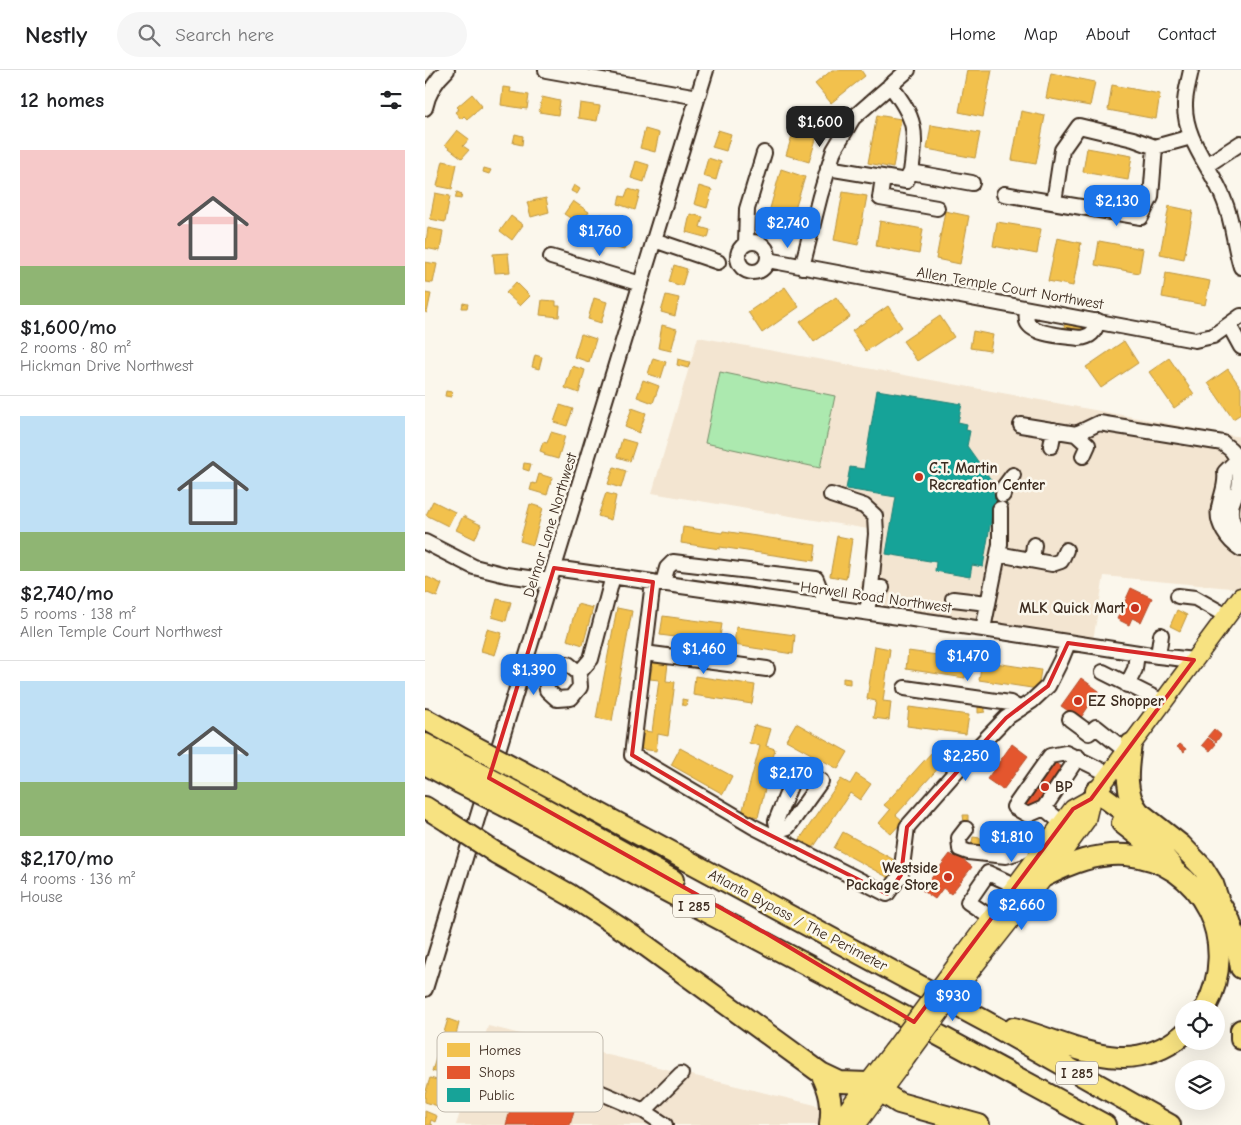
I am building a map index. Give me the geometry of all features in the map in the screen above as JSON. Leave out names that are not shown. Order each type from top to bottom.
[{"type":"highway","name":"Atlanta Bypass / The Perimeter","points":[[425,719],[985,1021],[1170,1125]]},
{"type":"highway","points":[[425,744],[461,774]]},
{"type":"highway","points":[[1129,747],[1127,775],[1130,796],[1134,805],[1139,812],[1181,845],[1203,868],[1213,884],[1219,902]]},
{"type":"highway","name":"I 285","points":[[425,764],[461,774],[510,799],[881,1004],[1105,1125]]},
{"type":"highway","points":[[1093,795],[1141,824],[1183,859],[1219,902],[1230,921],[1237,940],[1241,968]]},
{"type":"highway","points":[[1093,795],[1162,854],[1189,883],[1211,914],[1219,943],[1219,968],[1209,1000]]},
{"type":"highway","points":[[425,807],[446,825],[570,896],[634,937],[821,1073],[840,1082],[874,1087],[899,1103],[979,1125]]},
{"type":"highway","points":[[425,822],[446,825]]},
{"type":"highway","points":[[1030,856],[1079,860],[1110,855],[1127,855],[1142,858],[1175,870]]},
{"type":"highway","points":[[985,1021],[1035,1034],[1083,1052],[1113,1058],[1135,1057],[1151,1053],[1175,1042]]},
{"type":"highway","points":[[1241,1030],[1241,1039]]},
{"type":"highway","points":[[821,1073],[831,1097],[830,1125]]},
{"type":"main road","points":[[836,1125],[874,1087],[967,962],[1030,856],[1073,809],[1093,795],[1240,600]]},
{"type":"main road","points":[[967,962],[992,918],[1016,886],[1030,856],[1087,820],[1093,795]]},
{"type":"main road","points":[[856,1125],[874,1087]]},
{"type":"street","points":[[425,108],[428,97],[438,78],[447,70]]},
{"type":"street","points":[[546,70],[698,97]]},
{"type":"street","name":"Delmar Lane Northwest","points":[[426,982],[706,70]]},
{"type":"street","points":[[802,267],[834,150],[853,118],[908,70]]},
{"type":"street","points":[[1191,70],[1185,104],[1186,121],[1191,137],[1225,202],[1241,267]]},
{"type":"street","points":[[890,85],[903,101],[913,122],[914,146],[902,202]]},
{"type":"street","points":[[1054,202],[1062,150],[1079,126],[1133,139],[1155,147],[1191,137]]},
{"type":"street","points":[[1207,165],[1241,143]]},
{"type":"street","points":[[1004,194],[1141,217],[1151,197],[1155,147]]},
{"type":"street","points":[[746,244],[747,209],[764,153]]},
{"type":"street","points":[[828,168],[883,177],[908,176],[972,183]]},
{"type":"street","points":[[883,177],[880,198],[937,208]]},
{"type":"street","points":[[654,240],[718,262]]},
{"type":"street","points":[[751,242],[761,244],[767,251],[768,260],[763,269],[755,273],[741,267],[738,257],[742,247],[746,244],[751,242]]},
{"type":"street","points":[[551,257],[641,284]]},
{"type":"street","name":"Allen Temple Court Northwest","points":[[768,260],[1195,340],[1213,336],[1241,316]]},
{"type":"street","points":[[1027,309],[1026,319],[1028,324],[1039,332],[1085,338],[1093,333],[1098,321]]},
{"type":"street","points":[[1229,324],[1241,346]]},
{"type":"street","points":[[1021,425],[1076,434],[1099,423],[1223,443],[1232,450],[1240,469],[1241,479],[1231,511],[1233,522],[1241,534]]},
{"type":"street","points":[[1051,446],[1055,430]]},
{"type":"street","points":[[1076,434],[1089,450]]},
{"type":"street","points":[[1236,461],[1221,472],[1226,482],[1219,509],[1219,518],[1225,533],[1241,549]]},
{"type":"street","points":[[1003,495],[1004,487],[1013,475]]},
{"type":"street","points":[[831,495],[864,506],[875,516],[876,588],[867,612]]},
{"type":"street","points":[[983,629],[1000,544],[1000,509]]},
{"type":"street","name":"Harwell Road Northwest","points":[[425,542],[474,568],[506,575],[613,576],[1194,660]]},
{"type":"street","points":[[1032,560],[1034,545]]},
{"type":"street","points":[[998,554],[1052,564],[1061,561],[1066,550]]},
{"type":"street","points":[[827,607],[816,579],[673,562],[658,582],[644,653],[632,755],[887,894],[901,875],[907,827],[1006,718],[1032,701],[1047,686],[1068,643]]},
{"type":"street","points":[[579,673],[591,659],[613,576]]},
{"type":"street","points":[[1178,596],[1195,598],[1227,616]]},
{"type":"street","points":[[953,599],[987,603]]},
{"type":"street","points":[[1158,656],[1161,635]]},
{"type":"street","points":[[644,653],[767,669]]},
{"type":"street","points":[[1127,685],[1135,669],[1137,653]]},
{"type":"street","points":[[1103,672],[1163,702]]},
{"type":"street","points":[[905,688],[1010,703],[1020,709]]},
{"type":"street","points":[[1070,719],[1089,733],[1096,727],[1129,747]]},
{"type":"street","points":[[1078,757],[1044,808],[1029,815],[1015,807],[1050,756],[1067,753],[1078,757],[1109,774]]},
{"type":"street","points":[[1044,808],[1062,823]]},
{"type":"street","points":[[966,829],[959,838],[960,849],[968,852],[1005,856],[1030,856]]},
{"type":"street","points":[[992,918],[969,902],[988,873],[1016,886]]},
{"type":"street","points":[[644,1111],[681,1074]]},
{"type":"street","points":[[603,1094],[644,1111],[665,1125]]},
{"type":"highlighted area","points":[[554,568],[653,582],[632,755],[754,827],[887,894],[901,875],[907,827],[1006,718],[1048,686],[1068,643],[1194,660],[1091,799],[1073,809],[914,1022],[769,935],[489,778]]},
{"type":"shaded area","points":[[698,337],[1241,437],[1241,589],[1104,576],[1092,646],[858,603],[868,529],[652,493]]},
{"type":"shaded area","points":[[488,1026],[513,1032],[486,1032]]},
{"type":"shaded area","points":[[603,1054],[836,1110],[858,1125],[456,1125],[460,1112],[603,1112]]},
{"type":"green space","points":[[720,372],[835,396],[820,468],[705,443]]},
{"type":"building: Homes","points":[[832,70],[861,70],[865,76],[831,103],[815,84]]},
{"type":"building: Homes","points":[[967,70],[992,70],[983,117],[959,112]]},
{"type":"building: Homes","points":[[1051,73],[1095,82],[1090,106],[1046,98]]},
{"type":"building: Homes","points":[[1112,85],[1160,94],[1156,119],[1108,110]]},
{"type":"building: Homes","points":[[503,87],[511,88],[510,92],[529,95],[527,109],[501,105]]},
{"type":"building: Homes","points":[[472,94],[482,106],[467,119],[464,116],[461,119],[455,112],[459,109],[457,107]]},
{"type":"building: Homes","points":[[542,97],[560,101],[558,115],[539,112]]},
{"type":"building: Homes","points":[[580,103],[600,106],[597,121],[578,118]]},
{"type":"building: Homes","points":[[1021,111],[1045,116],[1036,164],[1012,160]]},
{"type":"building: Homes","points":[[799,113],[822,120],[809,162],[786,155]]},
{"type":"building: Homes","points":[[877,115],[901,119],[893,168],[868,163]]},
{"type":"building: Homes","points":[[931,125],[980,133],[975,158],[927,149]]},
{"type":"building: Homes","points":[[645,129],[659,133],[655,152],[640,148]]},
{"type":"building: Homes","points":[[457,130],[469,139],[463,146],[469,150],[462,158],[445,145]]},
{"type":"building: Homes","points":[[718,130],[731,134],[726,151],[712,147]]},
{"type":"building: Homes","points":[[515,134],[523,136],[522,145],[513,143]]},
{"type":"building: Homes","points":[[1087,148],[1132,156],[1128,180],[1083,172]]},
{"type":"building: Homes","points":[[708,158],[721,162],[716,180],[703,176]]},
{"type":"building: Homes","points":[[443,161],[457,164],[452,189],[437,186]]},
{"type":"building: Homes","points":[[636,161],[649,165],[644,182],[631,178]]},
{"type":"building: Homes","points":[[484,168],[491,170],[489,174],[483,172]]},
{"type":"building: Homes","points":[[781,169],[805,177],[792,219],[769,212]]},
{"type":"building: Homes","points":[[574,185],[580,189],[577,194],[571,191]]},
{"type":"building: Homes","points":[[699,186],[712,190],[707,208],[694,204]]},
{"type":"building: Homes","points":[[628,189],[640,192],[635,210],[618,204],[620,196],[625,197]]},
{"type":"building: Homes","points":[[457,192],[462,194],[461,199],[455,198]]},
{"type":"building: Homes","points":[[843,192],[867,196],[858,245],[834,240]]},
{"type":"building: Homes","points":[[435,193],[450,196],[445,222],[430,219]]},
{"type":"building: Homes","points":[[546,198],[549,212],[531,217],[527,202]]},
{"type":"building: Homes","points":[[573,201],[589,212],[581,225],[564,214]]},
{"type":"building: Homes","points":[[1169,206],[1193,211],[1184,259],[1160,254]]},
{"type":"building: Homes","points":[[945,211],[969,216],[960,264],[936,259]]},
{"type":"building: Homes","points":[[601,214],[606,216],[603,222],[599,220]]},
{"type":"building: Homes","points":[[690,214],[703,217],[700,227],[710,230],[708,238],[686,232]]},
{"type":"building: Homes","points":[[511,216],[523,225],[512,240],[500,231]]},
{"type":"building: Homes","points":[[880,221],[923,229],[919,254],[876,246]]},
{"type":"building: Homes","points":[[997,222],[1041,229],[1037,254],[993,246]]},
{"type":"building: Homes","points":[[428,228],[443,231],[440,251],[425,248]]},
{"type":"building: Homes","points":[[615,229],[629,233],[624,250],[610,246]]},
{"type":"building: Homes","points":[[1057,238],[1081,243],[1073,286],[1048,281]]},
{"type":"building: Homes","points":[[1099,241],[1143,249],[1139,273],[1095,265]]},
{"type":"building: Homes","points":[[508,253],[510,272],[495,273],[493,254]]},
{"type":"building: Homes","points":[[425,262],[437,264],[433,283],[425,282]]},
{"type":"building: Homes","points":[[674,265],[687,269],[682,286],[669,282]]},
{"type":"building: Homes","points":[[1166,273],[1210,281],[1205,305],[1162,297]]},
{"type":"building: Homes","points":[[516,282],[530,296],[520,306],[506,293]]},
{"type":"building: Homes","points":[[785,287],[799,307],[762,333],[748,312]]},
{"type":"building: Homes","points":[[425,293],[431,294],[427,313],[425,312]]},
{"type":"building: Homes","points":[[666,295],[679,298],[675,316],[661,312]]},
{"type":"building: Homes","points":[[836,297],[850,317],[814,342],[800,322]]},
{"type":"building: Homes","points":[[594,298],[607,302],[601,323],[588,319]]},
{"type":"building: Homes","points":[[542,300],[556,301],[556,306],[560,306],[559,317],[540,315]]},
{"type":"building: Homes","points":[[463,303],[468,304],[467,308],[462,308]]},
{"type":"building: Homes","points":[[888,306],[902,327],[866,351],[852,331]]},
{"type":"building: Homes","points":[[940,316],[954,337],[917,361],[903,341]]},
{"type":"building: Homes","points":[[1065,321],[1084,325],[1083,331],[1064,327]]},
{"type":"building: Homes","points":[[662,325],[677,329],[671,351],[658,348]]},
{"type":"building: Homes","points":[[973,331],[993,335],[990,351],[970,348]]},
{"type":"building: Homes","points":[[581,334],[596,339],[589,362],[574,357]]},
{"type":"building: Homes","points":[[1124,341],[1138,363],[1101,388],[1086,367]]},
{"type":"building: Homes","points":[[535,355],[542,357],[539,369],[532,367]]},
{"type":"building: Homes","points":[[653,358],[666,362],[661,378],[648,374]]},
{"type":"building: Homes","points":[[1169,358],[1194,394],[1174,408],[1149,372]]},
{"type":"building: Homes","points":[[678,359],[690,362],[688,368],[677,365]]},
{"type":"building: Homes","points":[[572,366],[585,370],[579,393],[565,388]]},
{"type":"building: Homes","points":[[1228,369],[1241,388],[1241,414],[1233,419],[1208,383]]},
{"type":"building: Homes","points":[[643,380],[659,386],[653,403],[637,397]]},
{"type":"building: Homes","points":[[446,391],[452,392],[451,397],[445,396]]},
{"type":"building: Homes","points":[[560,405],[573,409],[567,426],[554,422]]},
{"type":"building: Homes","points":[[632,408],[646,413],[639,433],[625,427]]},
{"type":"building: Homes","points":[[551,432],[565,436],[558,459],[544,455],[545,453],[540,451],[543,442],[547,443]]},
{"type":"building: Homes","points":[[622,439],[636,443],[630,461],[617,457]]},
{"type":"building: Homes","points":[[524,463],[531,464],[529,471],[523,469]]},
{"type":"building: Homes","points":[[614,467],[626,471],[621,488],[608,484]]},
{"type":"building: Homes","points":[[539,474],[552,478],[547,495],[530,490],[532,483],[536,484]]},
{"type":"building: Homes","points":[[606,493],[616,496],[611,520],[598,516]]},
{"type":"building: Homes","points":[[433,501],[455,512],[448,526],[426,515]]},
{"type":"building: Homes","points":[[530,504],[543,508],[533,545],[520,541]]},
{"type":"building: Homes","points":[[463,516],[481,525],[475,539],[456,530]]},
{"type":"building: Homes","points":[[683,527],[816,545],[814,561],[681,543]]},
{"type":"building: Homes","points":[[837,536],[852,539],[846,579],[830,576]]},
{"type":"building: Homes","points":[[425,576],[442,584],[437,597],[425,592]]},
{"type":"building: Homes","points":[[497,599],[511,602],[506,621],[492,617]]},
{"type":"building: Homes","points":[[577,604],[593,608],[583,645],[567,640]]},
{"type":"building: Homes","points":[[617,608],[632,611],[612,721],[596,718]]},
{"type":"building: Homes","points":[[1177,610],[1187,615],[1180,631],[1170,626]]},
{"type":"building: Homes","points":[[663,616],[722,624],[719,643],[660,635]]},
{"type":"building: Homes","points":[[736,627],[795,635],[793,654],[734,645]]},
{"type":"building: Homes","points":[[487,629],[502,633],[495,655],[481,651]]},
{"type":"building: Homes","points":[[875,646],[890,649],[883,701],[891,702],[889,720],[873,718],[876,701],[867,699]]},
{"type":"building: Homes","points":[[908,651],[967,659],[965,678],[906,669]]},
{"type":"building: Homes","points":[[653,661],[668,663],[666,681],[675,682],[668,736],[658,734],[656,751],[640,749],[643,731],[652,732],[659,680],[650,679]]},
{"type":"building: Homes","points":[[982,661],[1041,670],[1038,689],[979,680]]},
{"type":"building: Homes","points":[[695,676],[755,685],[752,704],[693,695]]},
{"type":"building: Homes","points":[[843,678],[850,679],[850,684],[843,683]]},
{"type":"building: Homes","points":[[682,699],[687,700],[686,706],[682,705]]},
{"type":"building: Homes","points":[[978,705],[985,705],[985,712],[978,713]]},
{"type":"building: Homes","points":[[909,707],[969,715],[966,734],[907,726]]},
{"type":"building: Homes","points":[[796,723],[848,752],[838,769],[786,740]]},
{"type":"building: Homes","points":[[754,725],[771,729],[766,746],[775,749],[758,817],[742,813],[760,746],[749,743]]},
{"type":"building: Homes","points":[[950,745],[962,756],[950,769],[943,763],[896,815],[903,821],[891,834],[879,823],[890,810],[884,805],[932,752],[939,757]]},
{"type":"building: Homes","points":[[680,748],[732,776],[723,794],[671,765]]},
{"type":"building: Homes","points":[[856,774],[871,784],[860,800],[850,793],[811,851],[798,842],[841,779],[850,784]]},
{"type":"building: Homes","points":[[963,815],[968,815],[968,822],[964,822]]},
{"type":"building: Homes","points":[[843,832],[898,862],[889,878],[834,848]]},
{"type":"building: Homes","points":[[973,837],[1001,841],[999,853],[971,847]]},
{"type":"building: Homes","points":[[448,1019],[459,1023],[457,1032],[444,1032]]},
{"type":"building: Homes","points":[[437,1055],[437,1073],[432,1071]]},
{"type":"building: Homes","points":[[430,1078],[437,1080],[437,1106],[425,1102],[425,1094]]},
{"type":"building: Homes","points":[[425,1111],[437,1116],[435,1122],[431,1120],[430,1124],[433,1125],[425,1125]]},
{"type":"building: Shops","name":"MLK Quick Mart","points":[[1131,588],[1152,598],[1141,622],[1132,618],[1129,625],[1117,619]]},
{"type":"building: Shops","name":"EZ Shopper","points":[[1081,678],[1099,691],[1080,719],[1061,706]]},
{"type":"building: Shops","points":[[1214,729],[1221,735],[1216,742],[1208,736]]},
{"type":"building: Shops","points":[[1208,738],[1216,744],[1210,751],[1202,745]]},
{"type":"building: Shops","points":[[1012,744],[1028,756],[1003,790],[987,779]]},
{"type":"building: Shops","points":[[1180,744],[1186,749],[1184,752],[1177,747]]},
{"type":"building: Shops","name":"BP","points":[[1055,763],[1065,769],[1034,811],[1025,804]]},
{"type":"building: Shops","name":"Westside Package Store","points":[[950,854],[955,857],[957,855],[972,867],[951,894],[943,888],[935,899],[922,890]]},
{"type":"building: Shops","points":[[510,1112],[574,1112],[570,1125],[506,1125]]},
{"type":"building: Public","name":"C.T. Martin Recreation Center","points":[[877,390],[962,404],[958,422],[967,424],[966,430],[970,431],[967,446],[994,484],[993,493],[1008,496],[1005,510],[993,508],[983,567],[972,565],[970,577],[935,571],[936,562],[886,554],[896,497],[846,489],[850,467],[864,469]]},
{"type":"place","name":"C.T. Martin Recreation Center","points":[[919,477]]},
{"type":"place","name":"MLK Quick Mart","points":[[1135,608]]},
{"type":"place","name":"EZ Shopper","points":[[1078,701]]},
{"type":"place","name":"BP","points":[[1045,787]]},
{"type":"place","name":"Westside Package Store","points":[[948,877]]}]
